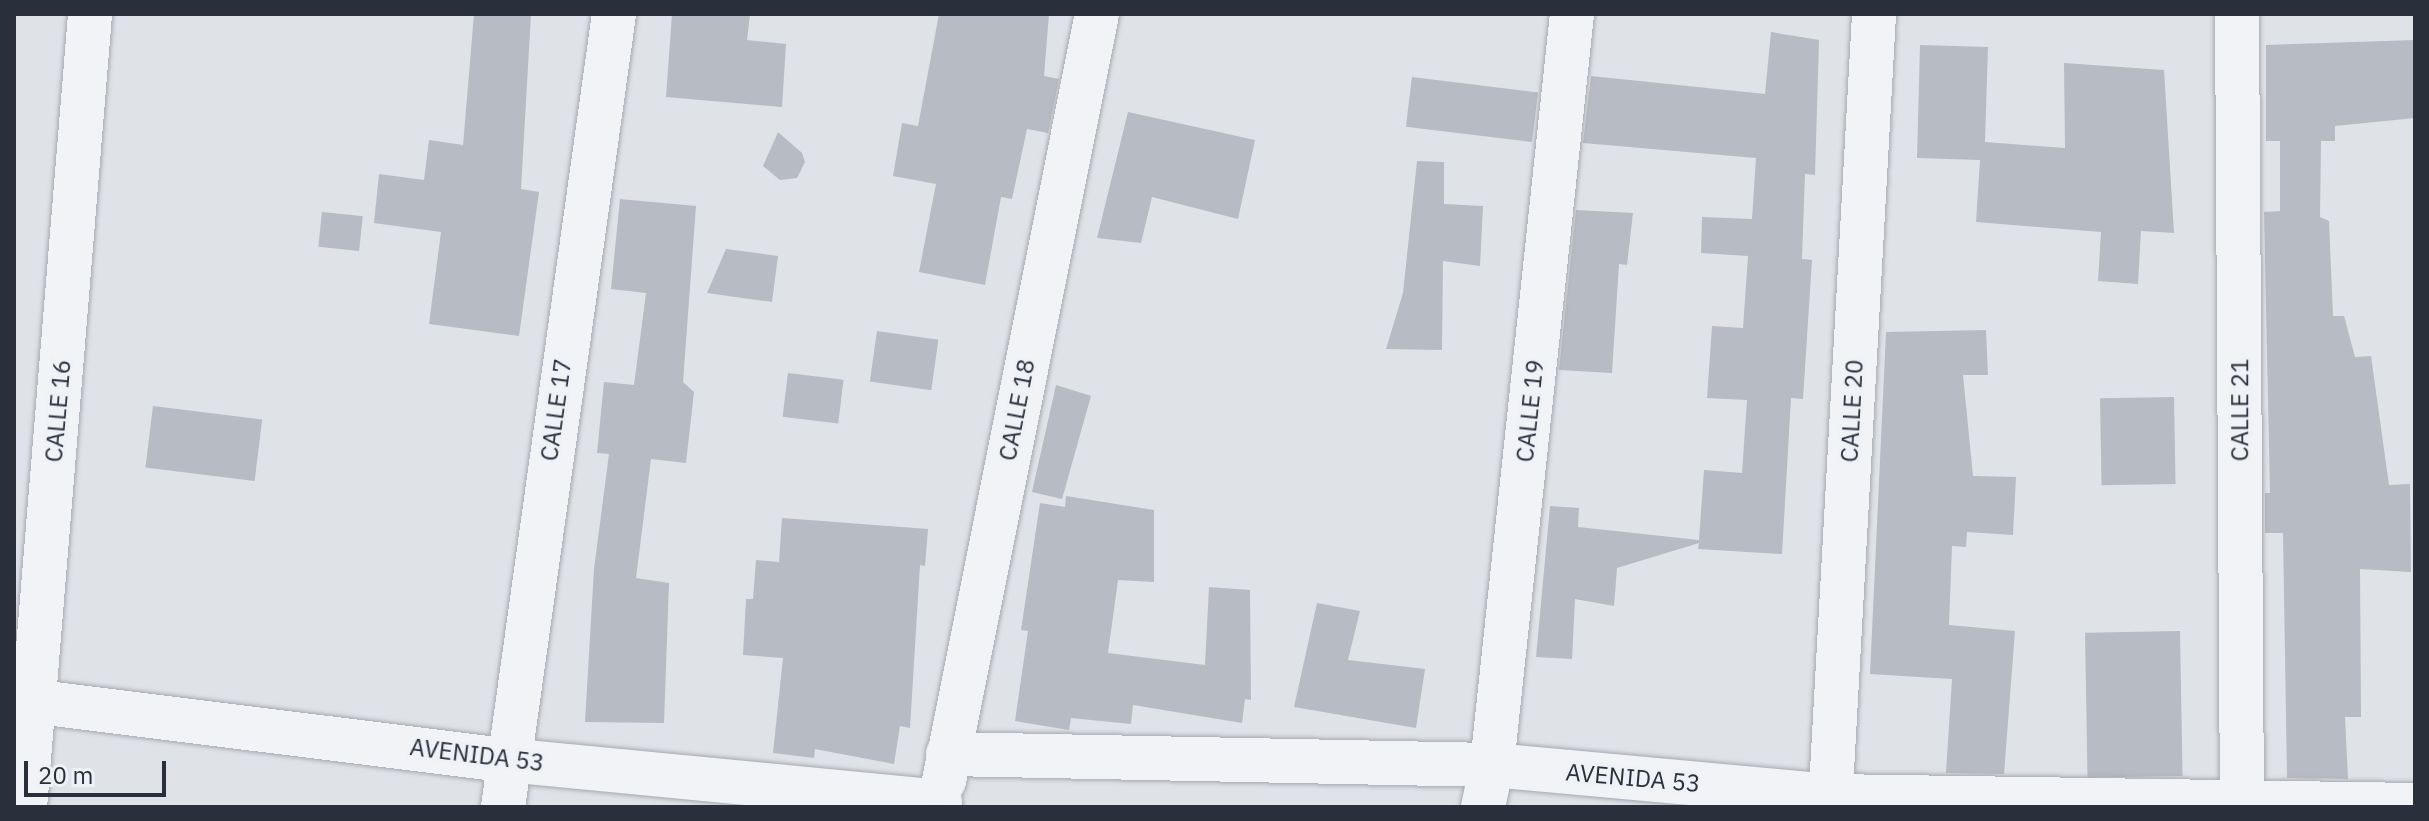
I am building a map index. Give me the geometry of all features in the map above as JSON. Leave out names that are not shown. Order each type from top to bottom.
[{"type":"street","name":"CALLE 16","points":[[25,807],[24,699],[90,14]]},
{"type":"street","name":"CALLE 17","points":[[503,807],[506,760],[614,14]]},
{"type":"street","name":"CALLE 18","points":[[940,804],[1097,14]]},
{"type":"street","name":"CALLE 19","points":[[1483,807],[1492,765],[1572,14]]},
{"type":"street","name":"CALLE 20","points":[[1830,802],[1874,14]]},
{"type":"street","name":"CALLE 21","points":[[2237,14],[2242,806]]},
{"type":"street","name":"AVENIDA 53","points":[[24,699],[506,760],[940,804]]},
{"type":"street","name":"AVENIDA 53","points":[[948,754],[1492,765],[1830,802],[2415,805]]},
{"type":"building","points":[[474,14],[531,14],[521,189],[539,192],[519,336],[429,324],[441,232],[374,223],[379,174],[424,180],[429,140],[463,145]]},
{"type":"building","points":[[672,14],[750,14],[747,40],[786,44],[782,107],[666,97]]},
{"type":"building","points":[[939,14],[1049,14],[1044,76],[1059,79],[1048,133],[1027,129],[1012,199],[1001,197],[985,285],[919,272],[936,184],[893,176],[902,123],[918,126]]},
{"type":"building","points":[[1771,32],[1819,40],[1815,175],[1805,174],[1802,259],[1812,260],[1803,399],[1791,398],[1782,554],[1698,549],[1699,543],[1617,568],[1614,606],[1575,599],[1572,659],[1536,657],[1550,506],[1579,508],[1578,527],[1699,540],[1704,470],[1742,473],[1747,400],[1707,398],[1712,326],[1743,328],[1748,256],[1701,253],[1702,217],[1752,219],[1756,158],[1583,143],[1591,76],[1765,94]]},
{"type":"building","points":[[2415,40],[2415,118],[2335,126],[2335,141],[2321,141],[2320,217],[2329,221],[2333,316],[2344,316],[2355,357],[2371,356],[2389,485],[2410,484],[2411,572],[2360,569],[2361,717],[2345,717],[2348,779],[2287,778],[2283,533],[2265,533],[2265,493],[2270,493],[2264,212],[2280,211],[2280,141],[2266,141],[2266,45]]},
{"type":"building","points":[[1920,45],[1988,47],[1985,142],[2065,148],[2064,63],[2164,70],[2174,233],[2141,231],[2138,284],[2098,281],[2101,232],[1976,222],[1980,160],[1917,158]]},
{"type":"building","points":[[1412,77],[1538,92],[1532,142],[1406,127]]},
{"type":"building","points":[[1128,112],[1255,140],[1238,219],[1152,197],[1141,243],[1097,238]]},
{"type":"building","points":[[778,132],[802,153],[805,162],[797,178],[780,180],[763,166]]},
{"type":"building","points":[[1417,161],[1444,162],[1444,204],[1483,206],[1480,266],[1443,261],[1442,350],[1386,349],[1403,293]]},
{"type":"building","points":[[620,199],[696,206],[683,382],[694,392],[686,463],[651,459],[636,578],[669,583],[664,723],[585,722],[594,569],[609,454],[597,453],[604,382],[634,385],[646,293],[611,289]]},
{"type":"building","points":[[1576,210],[1633,213],[1627,265],[1619,264],[1612,373],[1559,370]]},
{"type":"building","points":[[322,212],[363,216],[359,251],[318,247]]},
{"type":"building","points":[[726,249],[778,256],[772,302],[707,293]]},
{"type":"building","points":[[1986,330],[1988,375],[1963,375],[1973,476],[2016,477],[2013,535],[1967,532],[1966,547],[1952,546],[1949,625],[2015,631],[2004,774],[1946,773],[1952,679],[1870,674],[1886,332]]},
{"type":"building","points":[[877,331],[938,340],[931,390],[870,382]]},
{"type":"building","points":[[788,373],[844,380],[838,423],[783,417]]},
{"type":"building","points":[[1056,385],[1091,396],[1062,499],[1032,492]]},
{"type":"building","points":[[2174,397],[2176,484],[2102,485],[2100,398]]},
{"type":"building","points":[[153,406],[262,419],[255,481],[145,468]]},
{"type":"building","points":[[1066,496],[1154,510],[1154,582],[1118,580],[1108,653],[1205,665],[1209,587],[1250,590],[1251,700],[1245,699],[1242,723],[1133,705],[1131,724],[1071,718],[1069,730],[1015,721],[1028,631],[1021,630],[1040,503],[1065,507]]},
{"type":"building","points":[[782,518],[928,529],[925,566],[920,565],[910,728],[900,726],[894,764],[815,749],[814,758],[773,753],[783,658],[743,655],[746,599],[753,599],[756,560],[779,562]]},
{"type":"building","points":[[1317,603],[1360,611],[1348,660],[1425,669],[1416,728],[1294,707]]},
{"type":"building","points":[[2180,631],[2183,776],[2088,778],[2085,633]]}]
